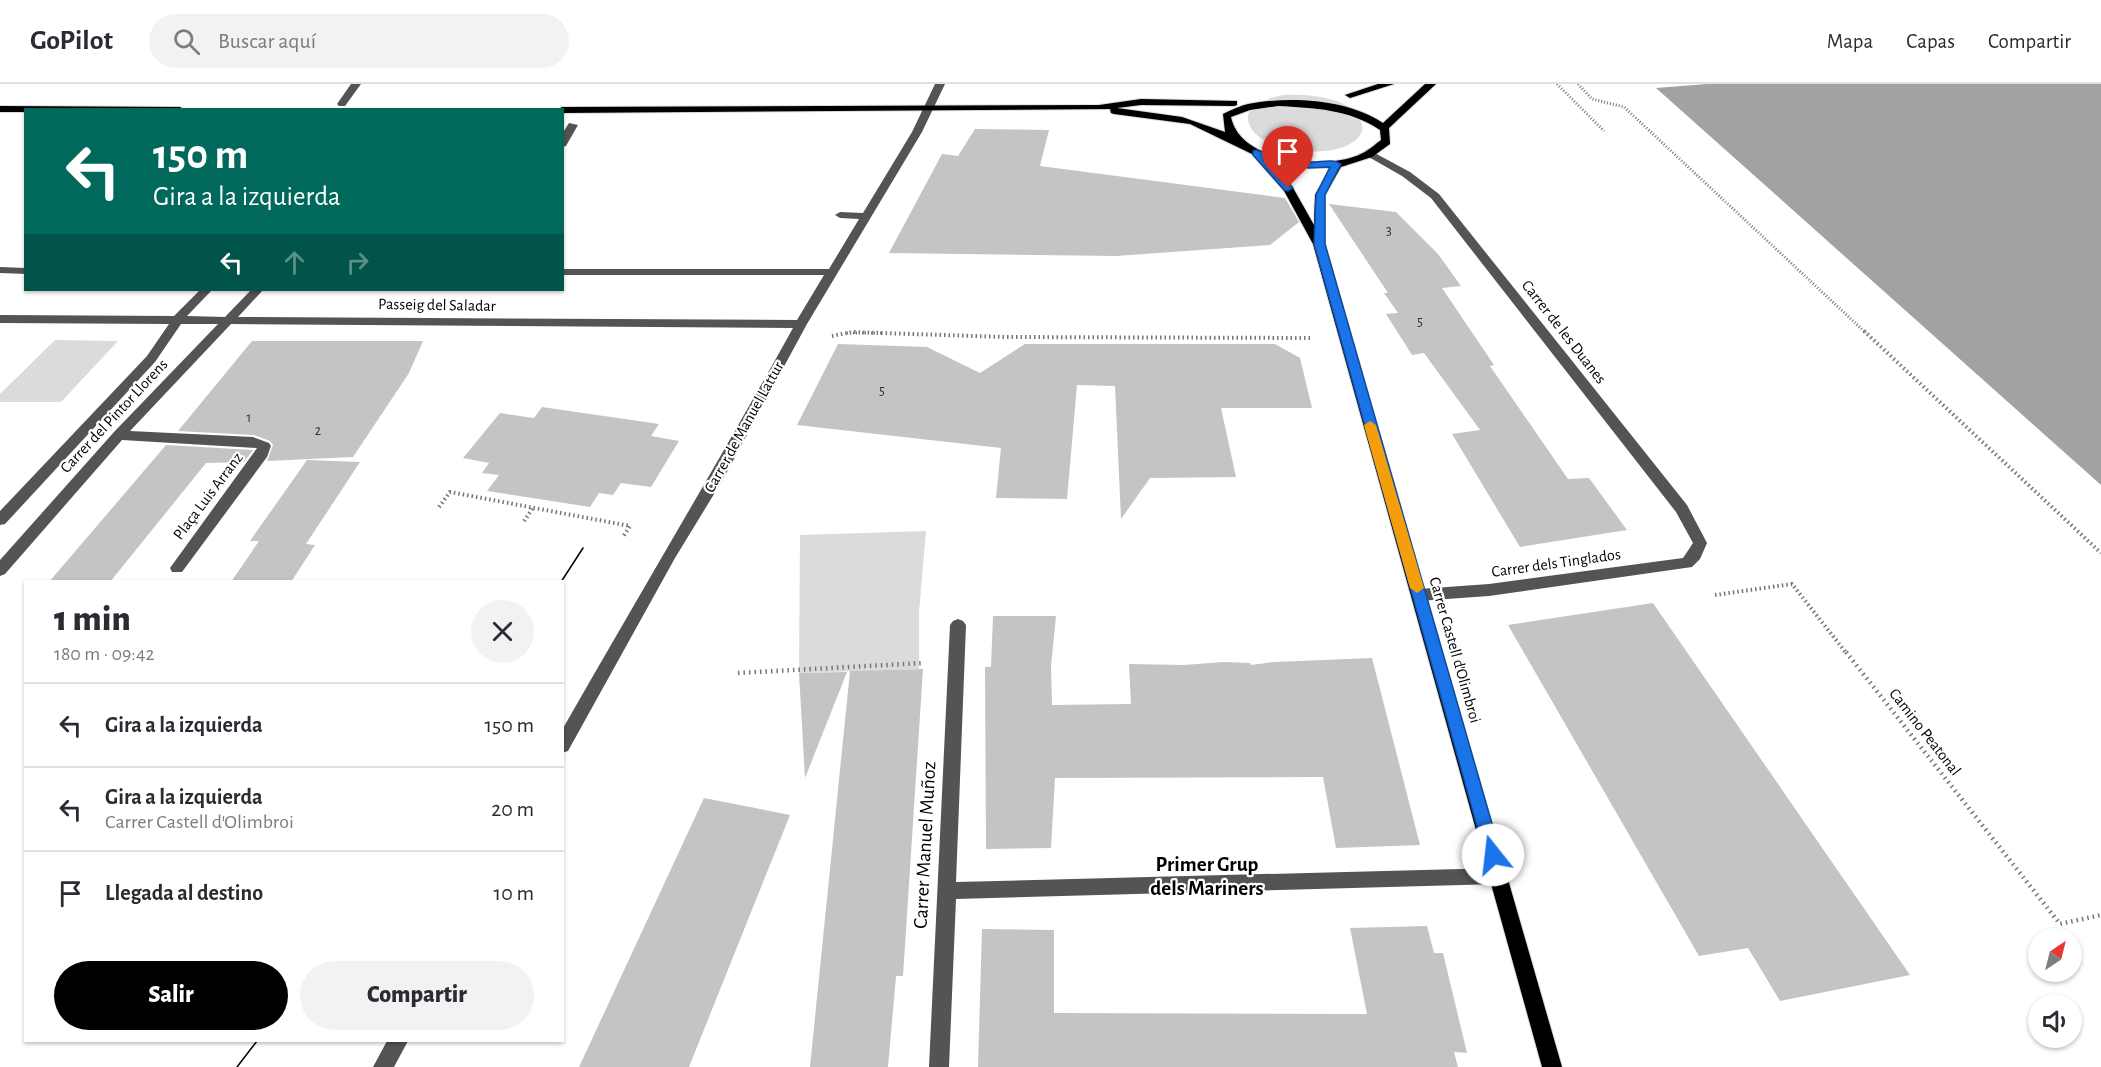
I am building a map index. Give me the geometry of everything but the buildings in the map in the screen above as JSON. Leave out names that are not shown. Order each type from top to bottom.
[{"type":"main road","points":[[1099,108],[1182,120],[1204,126],[1256,153],[1290,162],[1309,165],[1337,164],[1371,154],[1383,144],[1386,138],[1386,126],[1380,114],[1345,94],[1389,84]]},
{"type":"main road","points":[[1386,126],[1431,84]]},
{"type":"main road","points":[[564,110],[1099,108],[1141,102],[1237,101],[1226,116],[1229,131],[1243,145]]},
{"type":"main road","points":[[0,109],[24,109]]},
{"type":"main road","name":"Carrer Castell d'Olimbroi","points":[[1256,153],[1288,188],[1319,244],[1552,1067]]},
{"type":"main road","name":"Carrer Castell d'Olimbroi","points":[[1319,244],[1320,195],[1337,164]]},
{"type":"street","points":[[342,104],[356,84]]},
{"type":"street","name":"Carrer de Manuel Lattur","points":[[564,742],[670,554],[715,482],[801,324],[928,110],[940,84]]},
{"type":"street","points":[[564,141],[573,125]]},
{"type":"street","name":"Carrer de les Duanes","points":[[1371,154],[1406,174],[1435,196],[1682,509],[1700,543],[1695,555]]},
{"type":"street","points":[[840,215],[865,216]]},
{"type":"street","points":[[0,270],[24,271]]},
{"type":"street","points":[[564,272],[832,272]]},
{"type":"street","name":"Carrer del Pintor Llorens","points":[[0,519],[151,358],[178,319],[205,291]]},
{"type":"street","name":"Carrer del Pintor Llorens","points":[[0,570],[119,435],[256,291]]},
{"type":"street","name":"Passeig del Saladar","points":[[0,319],[801,324]]},
{"type":"street","name":"Plaça Luis Arranz","points":[[119,435],[253,442],[264,446],[262,454],[177,568]]},
{"type":"street","name":"Carrer dels Tinglados","points":[[1419,595],[1489,590],[1676,565],[1687,563],[1695,555]]},
{"type":"street","name":"Carrer Manuel Muñoz","points":[[939,1067],[958,625]]},
{"type":"street","points":[[946,891],[1499,876]]},
{"type":"street","points":[[383,1067],[397,1042]]},
{"type":"path","points":[[1557,84],[1604,131]]},
{"type":"path","points":[[1578,84],[1593,99],[1624,107],[2101,554]]},
{"type":"path","points":[[829,337],[852,332],[1005,337],[1346,338]]},
{"type":"path","points":[[439,507],[450,492],[630,526],[623,537]]},
{"type":"path","points":[[524,521],[533,508]]},
{"type":"path","name":"Camino Peatonal","points":[[1715,594],[1792,584],[2061,924],[2101,915]]},
{"type":"path","points":[[738,673],[956,661]]},
{"type":"shaded area","points":[[1707,84],[2101,84],[2101,485],[1656,88]]},
{"type":"shaded area","points":[[1283,95],[1315,96],[1338,102],[1356,113],[1362,126],[1361,133],[1351,144],[1320,151],[1284,148],[1268,142],[1256,134],[1249,124],[1248,117],[1253,107]]},
{"type":"shaded area","points":[[55,340],[118,341],[61,402],[0,402],[0,394]]},
{"type":"shaded area","points":[[926,531],[919,612],[919,669],[799,673],[800,535]]},
{"type":"tram line","points":[[562,580],[583,548]]},
{"type":"tram line","points":[[237,1067],[256,1042]]},
{"type":"slow traffic","points":[[1370,425],[1417,588]]},
{"type":"district","name":"Primer Grup dels Mariners","points":[[1207,876]]},
{"type":"route","points":[[1288,188],[1256,153],[1281,161],[1309,165],[1337,164],[1320,195],[1319,244],[1493,855]]}]
